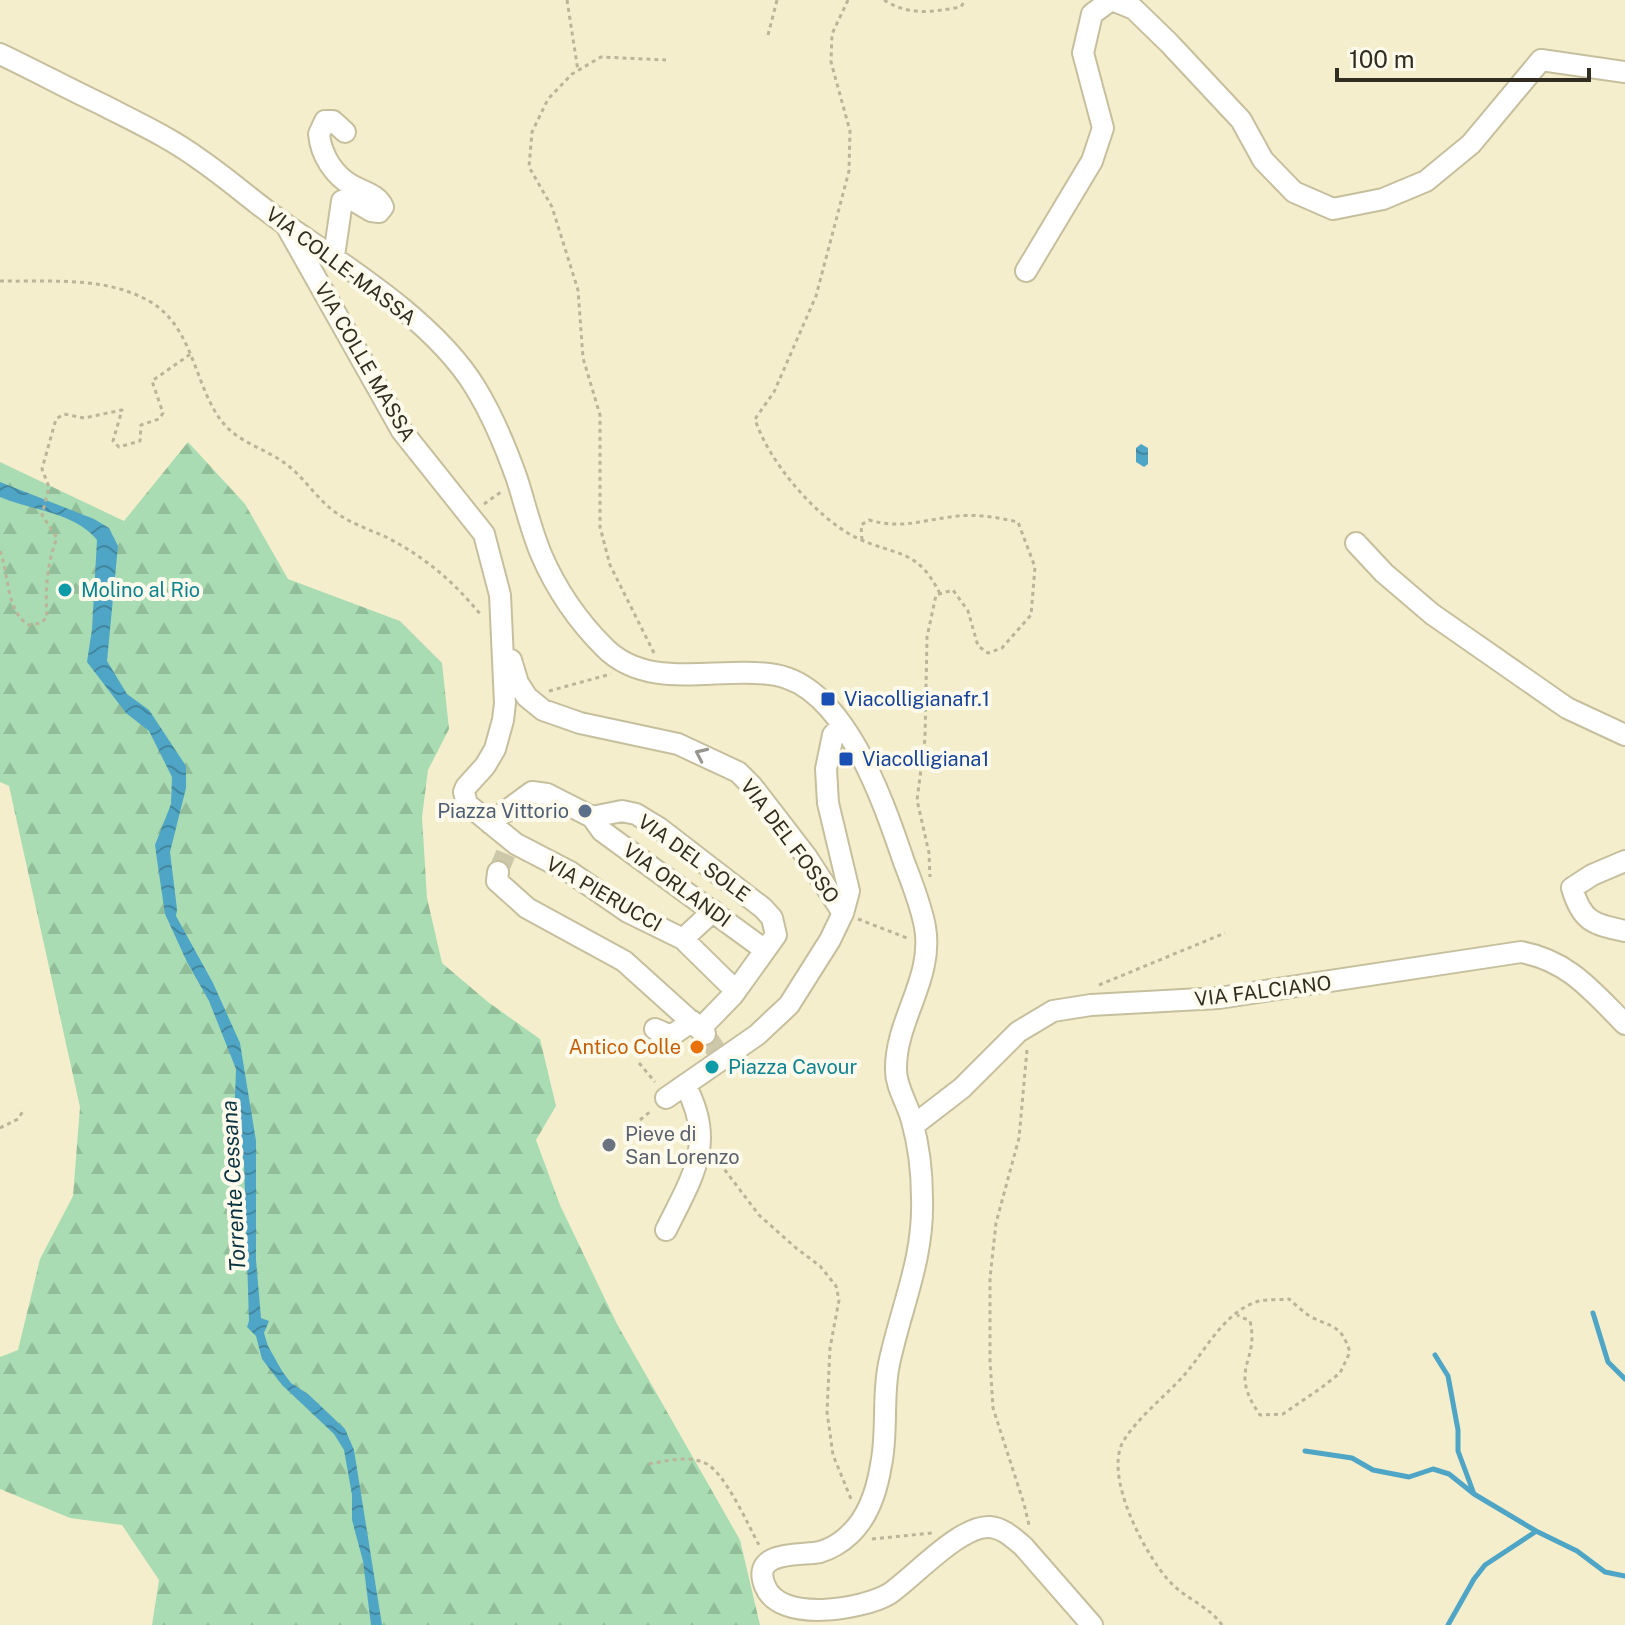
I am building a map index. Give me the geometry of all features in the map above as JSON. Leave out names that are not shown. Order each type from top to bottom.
[{"type":"street","points":[[1026,271],[1092,161],[1103,128],[1083,53],[1092,14],[1111,0],[1134,9],[1169,43],[1241,120],[1263,160],[1294,192],[1333,209],[1383,199],[1426,181],[1471,144],[1541,60],[1625,72]]},
{"type":"street","name":"VIA COLLE-MASSA","points":[[0,54],[178,145],[286,225],[334,256],[427,331],[474,385],[501,436],[540,553],[563,598],[598,642],[620,662],[651,673],[782,676],[799,682],[824,705],[866,761],[874,778],[920,908],[927,945]]},
{"type":"street","points":[[334,256],[342,201],[349,198],[371,211],[379,212],[383,207],[375,197],[338,175],[324,153],[319,134],[325,121],[333,121],[345,132]]},
{"type":"street","name":"VIA COLLE MASSA","points":[[286,225],[402,431],[484,534],[500,595],[503,720],[491,758],[464,792],[467,804]]},
{"type":"street","points":[[1356,543],[1384,573],[1432,614],[1567,708],[1625,735]]},
{"type":"street","points":[[503,638],[518,683],[527,697]]},
{"type":"street","name":"VIA DEL FOSSO","points":[[527,697],[543,710],[568,719],[678,744],[738,772],[806,856],[843,913]]},
{"type":"street","points":[[669,1097],[757,1035],[789,1005],[830,940],[843,913],[849,891],[828,803],[826,769],[833,735],[841,726]]},
{"type":"street","name":"VIA ORLANDI","points":[[490,823],[532,792],[547,794],[592,817],[602,831],[713,911],[771,943]]},
{"type":"street","name":"VIA PIERUCCI","points":[[467,804],[510,844],[570,872],[628,912],[683,939],[736,991]]},
{"type":"street","name":"VIA DEL SOLE","points":[[592,817],[622,811],[636,814],[659,828],[763,908],[772,918],[771,943]]},
{"type":"street","points":[[1625,861],[1592,875],[1572,888],[1577,907],[1594,924],[1625,931]]},
{"type":"street","points":[[498,872],[497,881],[527,908],[624,961],[699,1028]]},
{"type":"street","points":[[683,939],[713,911]]},
{"type":"street","points":[[655,1029],[671,1036],[699,1028],[736,991],[771,943]]},
{"type":"street","points":[[927,945],[923,972],[895,1067],[896,1079],[914,1125],[922,1193],[920,1247],[888,1369],[883,1455],[877,1488],[851,1534],[820,1552],[792,1553],[768,1563],[763,1578],[768,1592],[785,1603],[826,1610],[848,1609],[877,1600],[902,1585],[959,1537],[984,1527],[994,1527],[1010,1535],[1036,1560],[1092,1625]]},
{"type":"street","name":"VIA FALCIANO","points":[[914,1125],[962,1088],[1029,1025],[1053,1011],[1091,1005],[1219,998],[1521,952],[1550,959],[1568,970],[1625,1024]]},
{"type":"street","points":[[666,1230],[696,1169],[702,1129],[695,1102],[669,1097]]},
{"type":"path","points":[[567,0],[578,71]]},
{"type":"path","points":[[768,35],[777,0]]},
{"type":"path","points":[[848,0],[832,34],[831,62],[850,131],[849,171],[816,296],[774,392],[755,419],[762,440],[828,521],[862,540],[890,548],[918,563],[931,576],[940,594]]},
{"type":"path","points":[[884,0],[899,10],[935,12],[961,7],[965,0]]},
{"type":"path","points":[[666,60],[601,57],[578,71],[548,99],[532,132],[529,167],[552,207],[578,290],[583,358],[600,415],[600,527],[610,565],[658,662],[673,673]]},
{"type":"path","points":[[0,281],[126,289],[161,309],[192,353],[214,410],[225,426],[243,440],[285,463],[334,512],[388,538],[445,574],[503,638]]},
{"type":"path","points":[[0,551],[7,568],[15,613],[29,625],[41,623],[47,617],[45,596],[57,538],[48,528],[42,511],[49,487],[42,469],[56,419],[64,414],[84,418],[122,410],[113,441],[119,447],[140,441],[141,425],[159,419],[163,413],[152,381],[192,353]]},
{"type":"path","points":[[468,516],[517,480]]},
{"type":"path","points":[[862,540],[861,525],[869,520],[885,525],[916,525],[950,517],[991,516],[1018,522],[1035,567],[1031,615],[1002,648],[988,653],[978,646],[968,611],[953,590],[936,595],[927,637],[925,738],[917,800],[929,853],[930,882]]},
{"type":"path","points":[[527,697],[634,668]]},
{"type":"path","points":[[843,913],[927,945]]},
{"type":"path","points":[[1089,989],[1225,933]]},
{"type":"path","points":[[1029,1025],[1019,1138],[996,1223],[990,1278],[990,1361],[993,1408],[1024,1504],[1036,1560]]},
{"type":"path","points":[[639,1063],[669,1097],[640,1120]]},
{"type":"path","points":[[0,1128],[18,1119],[23,1111]]},
{"type":"path","points":[[701,1139],[759,1215],[820,1266],[836,1286],[839,1300],[830,1348],[827,1412],[833,1455],[850,1494],[858,1524],[866,1537],[873,1539],[933,1533]]},
{"type":"path","points":[[1222,1625],[1217,1617],[1173,1586],[1154,1564],[1140,1539],[1121,1489],[1119,1460],[1123,1442],[1188,1371],[1217,1331],[1237,1315],[1259,1301],[1289,1299],[1309,1315],[1344,1334],[1350,1352],[1340,1373],[1321,1388],[1283,1414],[1260,1415],[1246,1396],[1243,1374],[1253,1333],[1250,1321],[1237,1315]]},
{"type":"path","points":[[649,1464],[691,1459],[707,1463],[721,1477],[768,1563]]},
{"type":"green space","points":[[188,442],[245,504],[288,579],[400,621],[442,663],[449,729],[428,770],[422,817],[427,898],[442,963],[488,1002],[540,1039],[556,1106],[536,1140],[560,1205],[617,1324],[740,1540],[760,1625],[152,1625],[159,1580],[122,1525],[70,1518],[0,1489],[0,1357],[18,1350],[40,1259],[73,1196],[80,1107],[9,786],[0,782],[0,462],[124,521]]},
{"type":"water","points":[[1141,444],[1148,448],[1148,464],[1144,467],[1136,462],[1136,448]]},
{"type":"water","points":[[0,482],[94,519],[109,528],[118,546],[107,661],[127,694],[149,710],[186,766],[186,788],[170,852],[176,916],[213,983],[240,1043],[256,1141],[256,1260],[261,1318],[269,1321],[264,1333],[268,1346],[291,1383],[308,1394],[345,1429],[354,1450],[382,1625],[371,1625],[363,1561],[352,1520],[352,1495],[344,1450],[334,1434],[282,1385],[262,1359],[256,1336],[247,1327],[244,1162],[234,1121],[236,1069],[209,1001],[165,914],[155,845],[171,804],[172,777],[149,731],[126,713],[87,662],[97,540],[65,518],[0,497]]},
{"type":"waterway","points":[[1593,1313],[1608,1362],[1625,1379]]},
{"type":"waterway","points":[[1435,1355],[1448,1376],[1458,1430],[1458,1451],[1474,1494],[1577,1551],[1605,1572],[1625,1576]]},
{"type":"waterway","points":[[1305,1451],[1352,1458],[1373,1470],[1409,1477],[1433,1469],[1449,1474],[1474,1494]]},
{"type":"waterway","points":[[1448,1625],[1485,1565],[1535,1532]]},
{"type":"tunnel","points":[[498,872],[508,848]]},
{"type":"tunnel","points":[[705,1034],[723,1060]]},
{"type":"place","name":"Molino al Rio","points":[[65,590]]},
{"type":"place","name":"Viacolligianafr.1","points":[[828,699]]},
{"type":"place","name":"Viacolligiana1","points":[[846,759]]},
{"type":"place","name":"Piazza Vittorio","points":[[585,811]]},
{"type":"place","name":"Antico Colle","points":[[697,1047]]},
{"type":"place","name":"Piazza Cavour","points":[[712,1067]]},
{"type":"place","name":"Pieve di San Lorenzo","points":[[609,1145]]},
{"type":"water label","name":"Torrente Cessana","points":[[233,1186]]}]
